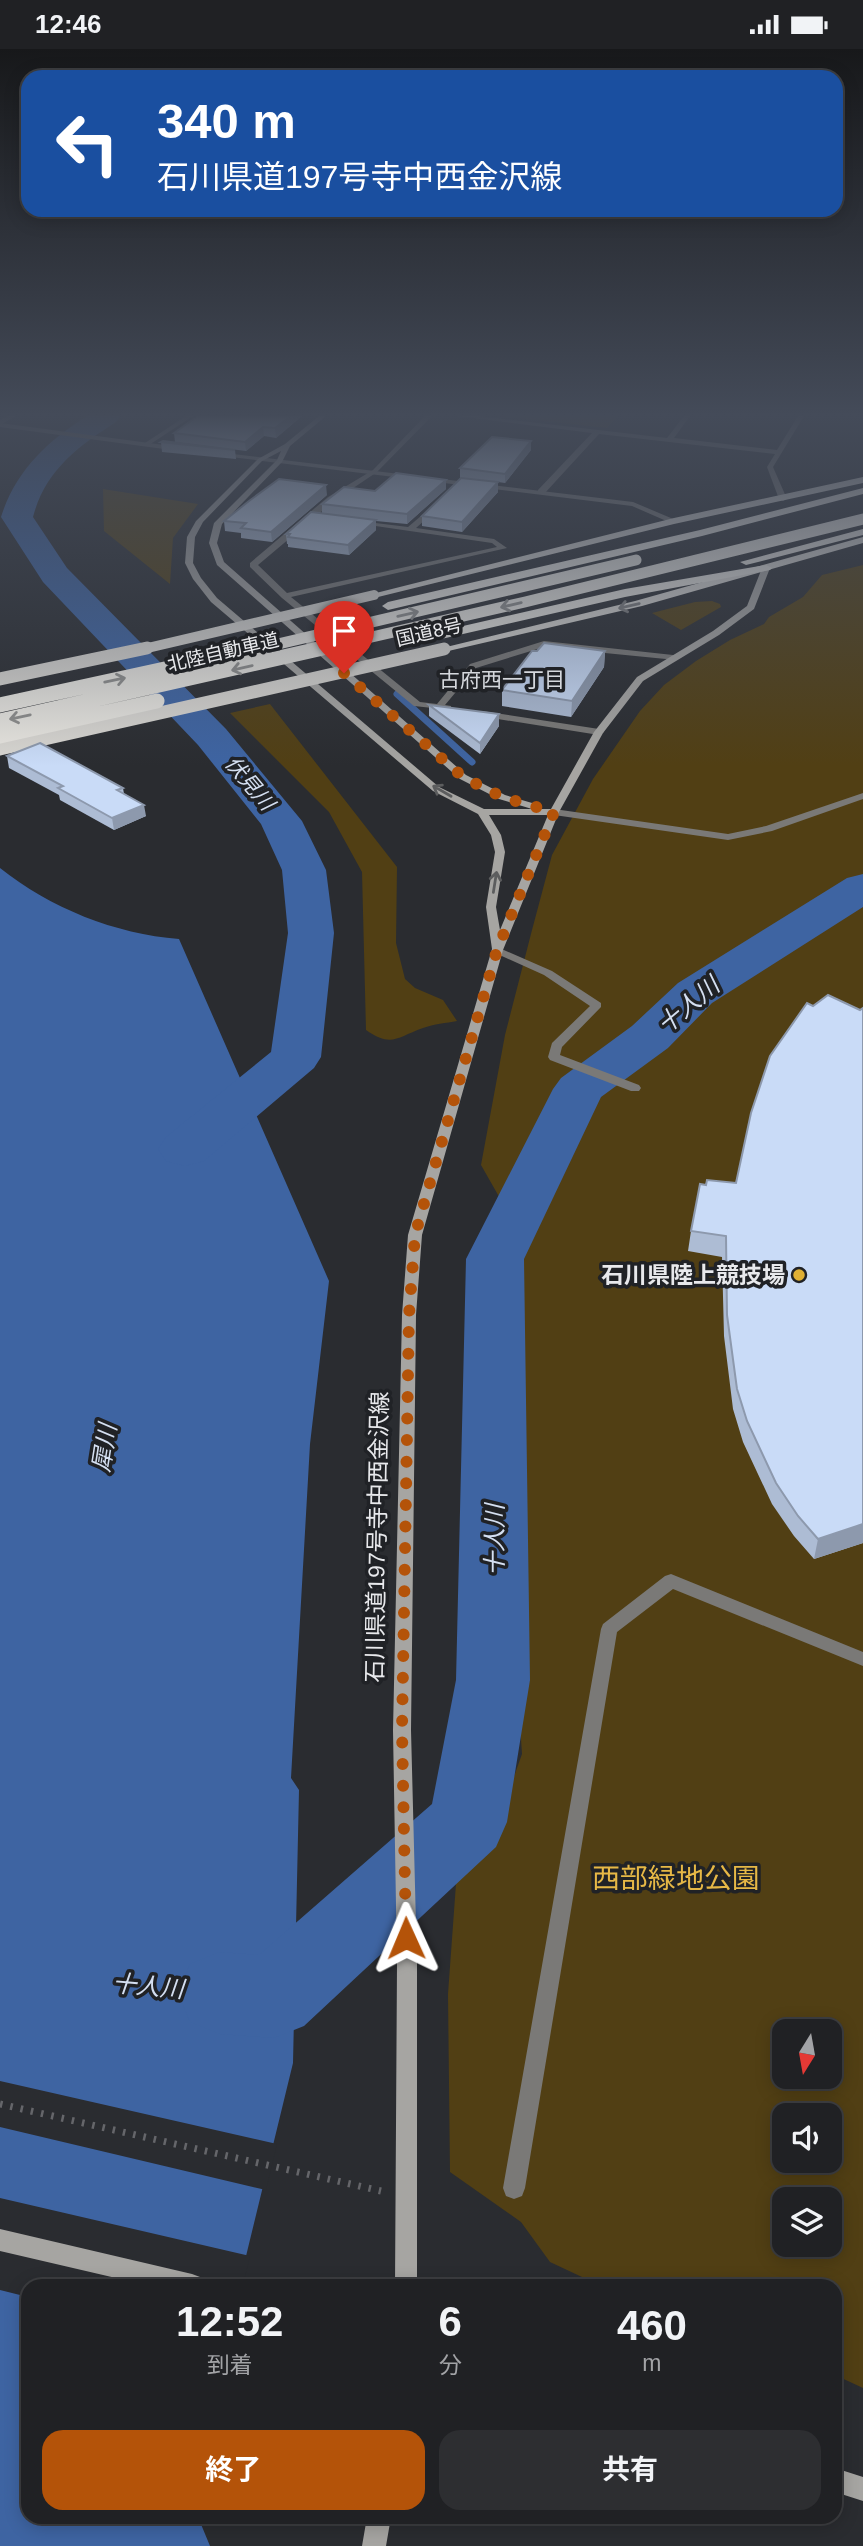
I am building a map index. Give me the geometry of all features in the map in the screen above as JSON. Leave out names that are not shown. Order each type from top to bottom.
[{"type":"highway","points":[[0,679],[189,639],[627,533]]},
{"type":"highway","points":[[635,547],[670,533]]},
{"type":"highway","points":[[0,692],[708,533]]},
{"type":"highway","name":"北陸自動車道","points":[[0,705],[461,602],[746,533]]},
{"type":"highway","name":"北陸自動車道","points":[[0,721],[525,602],[808,533]]},
{"type":"highway","points":[[0,736],[625,593],[861,533]]},
{"type":"highway","name":"国道8号","points":[[0,748],[638,604],[863,540]]},
{"type":"highway","points":[[810,557],[863,547]]},
{"type":"highway","points":[[625,593],[766,568]]},
{"type":"main road","points":[[194,533],[189,563],[197,579],[214,600],[436,789],[482,812],[554,812]]},
{"type":"main road","points":[[216,533],[213,543],[220,563],[463,777],[502,797],[554,812]]},
{"type":"main road","name":"石川県道197号寺中西金沢線","points":[[407,2279],[407,1964],[402,1730],[409,1315],[415,1235],[497,950],[554,812],[599,732],[640,679],[716,633],[751,607],[766,568]]},
{"type":"main road","points":[[482,812],[496,835],[499,852],[491,907],[497,950]]},
{"type":"main road","points":[[0,2240],[166,2279]]},
{"type":"main road","points":[[842,2482],[863,2489]]},
{"type":"main road","points":[[374,2546],[378,2524]]},
{"type":"street","points":[[291,533],[253,565],[285,596],[417,704],[453,709]]},
{"type":"street","points":[[285,596],[503,548],[494,541],[435,533]]},
{"type":"street","points":[[439,707],[473,666],[544,644],[673,658]]},
{"type":"street","points":[[466,711],[599,732]]},
{"type":"street","points":[[554,812],[727,837],[768,829],[863,796]]},
{"type":"street","points":[[497,950],[548,973],[597,1005],[556,1047],[554,1057],[635,1088]]},
{"type":"street","points":[[514,2188],[609,1629],[671,1581],[863,1659]]},
{"type":"path","points":[[0,2104],[358,2186]]},
{"type":"green space","points":[[106,533],[177,533],[173,538],[170,584]]},
{"type":"green space","name":"西部緑地公園","points":[[863,565],[863,2388],[842,2378],[842,2279],[586,2279],[550,2262],[521,2222],[450,2172],[448,1994],[457,1870],[506,1799],[522,1754],[507,1529],[512,1322],[523,1239],[481,1165],[505,1035],[552,855],[593,779],[640,711],[664,685],[730,640],[764,624],[769,617],[803,597],[822,575]]},
{"type":"green space","points":[[712,601],[721,607],[681,630],[652,613],[695,602]]},
{"type":"green space","points":[[270,704],[397,867],[396,943],[405,979],[415,988],[443,1000],[457,1021],[427,1027],[389,1040],[366,1030],[362,872],[329,812],[230,713]]},
{"type":"water","name":"犀川","points":[[0,868],[40,895],[84,917],[131,931],[179,939],[329,1281],[310,1444],[291,1778],[299,1790],[293,2063],[240,2279],[21,2279],[21,2524],[201,2524],[210,2546],[0,2546]]},
{"type":"pier","points":[[0,2081],[277,2144],[266,2190],[0,2127]]},
{"type":"pier","points":[[0,2198],[250,2256],[244,2279],[21,2279],[21,2295],[0,2290]]},
{"type":"building","points":[[362,533],[348,545],[288,537],[290,534],[286,534]]},
{"type":"building","points":[[544,643],[605,651],[572,701],[502,690],[532,651],[537,651]]},
{"type":"building","points":[[429,705],[499,714],[480,743]]},
{"type":"building","points":[[40,743],[123,788],[117,790],[144,805],[112,818],[58,788],[63,786],[7,756]]},
{"type":"building","name":"石川県陸上競技場","points":[[828,995],[860,1010],[863,1008],[863,1524],[818,1539],[798,1516],[776,1483],[747,1421],[737,1389],[727,1315],[726,1236],[691,1231],[700,1184],[706,1185],[707,1180],[736,1183],[751,1113],[770,1056],[807,1003],[813,1006]]},
{"type":"waterway","name":"伏見川","points":[[27,533],[55,575],[212,737],[281,821],[304,870],[311,933],[296,1057],[185,1149]]},
{"type":"waterway","points":[[397,694],[472,762]]},
{"type":"waterway","name":"十人川","points":[[220,1993],[274,1997],[468,1822],[493,1680],[495,1259],[579,1089],[650,1037],[695,993],[863,887]]},
{"type":"place","name":"石川県陸上競技場","points":[[799,1275]]},
{"type":"district","name":"古府西一丁目","points":[[502,679]]},
{"type":"route","points":[[344,673],[463,777],[502,797],[554,812],[497,950],[415,1235],[409,1315],[402,1730],[406,1938]]}]
